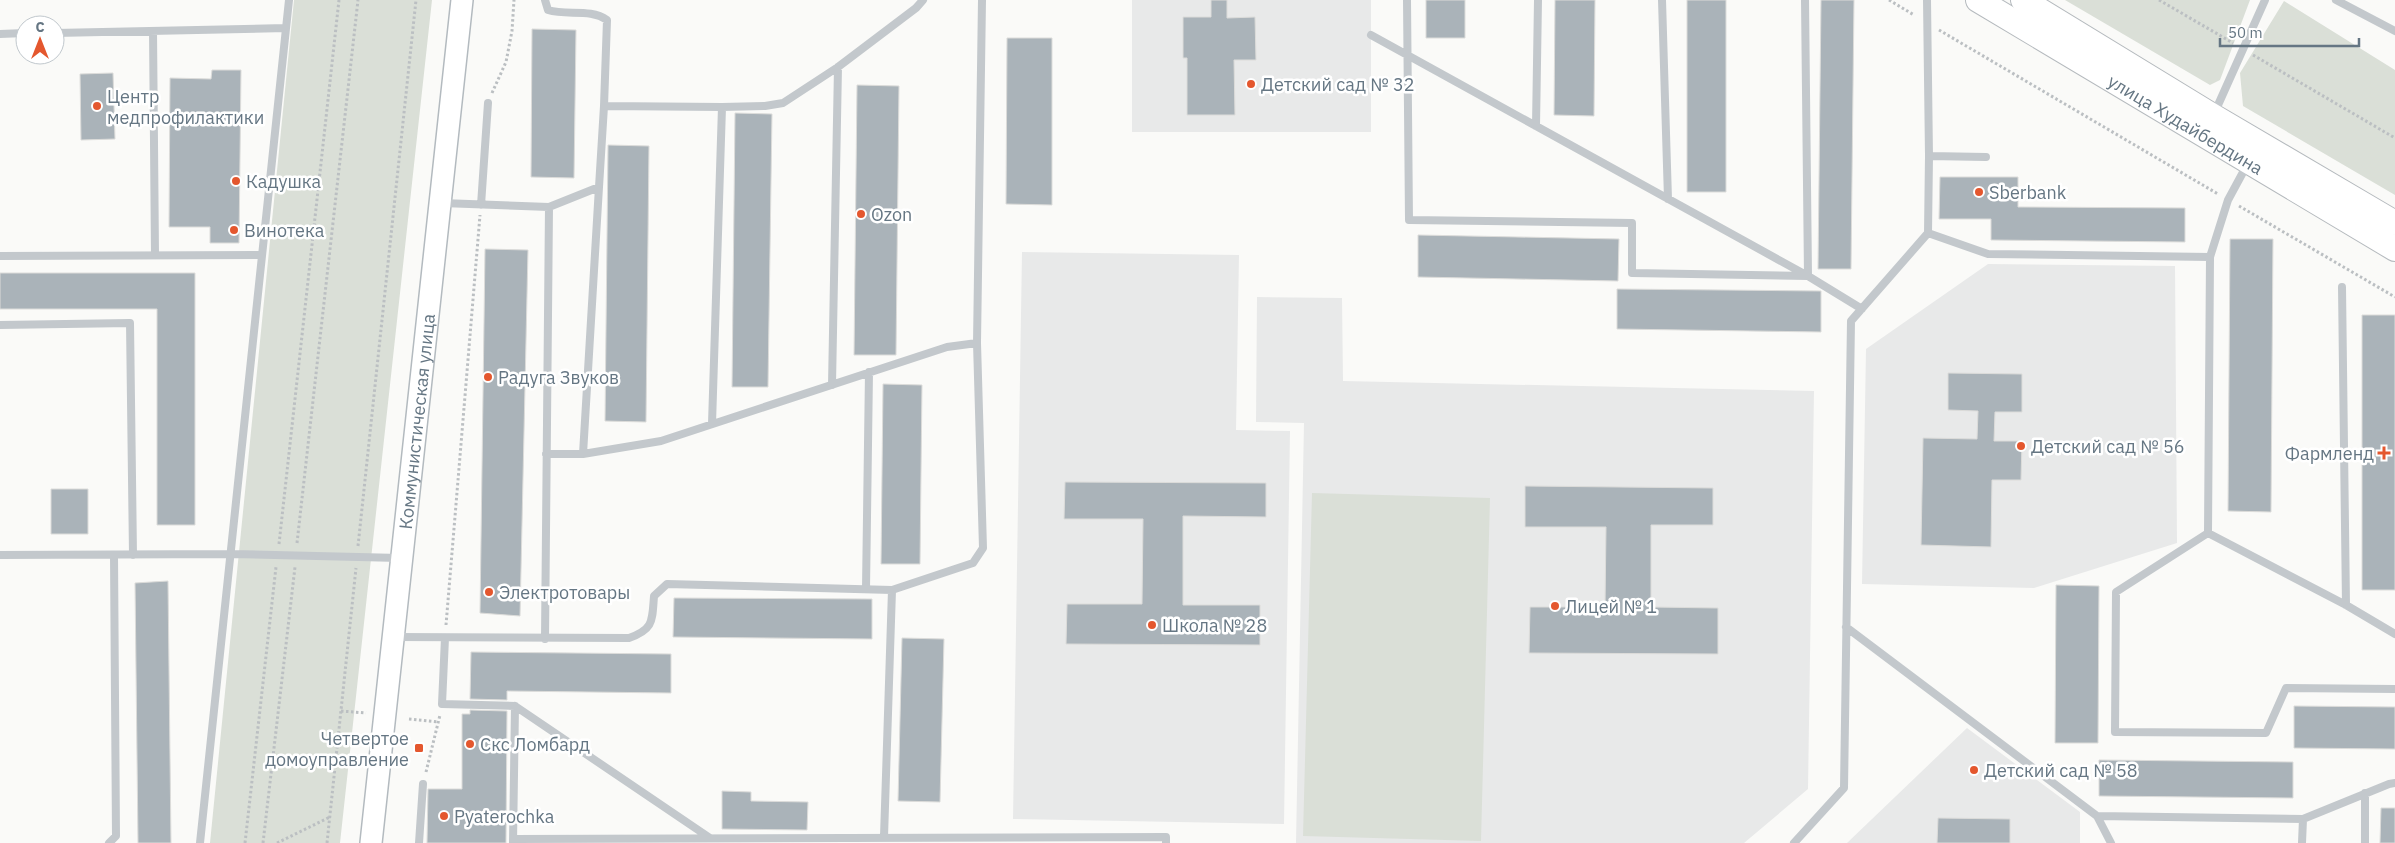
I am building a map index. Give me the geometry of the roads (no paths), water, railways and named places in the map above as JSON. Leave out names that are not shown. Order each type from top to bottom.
[{"type":"main road","name":"Коммунистическая улица","points":[[371,843],[462,0]]},
{"type":"main road","name":"улица Худайбердина","points":[[1978,0],[2208,126],[2254,154],[2395,249]]},
{"type":"main road","name":"улица Худайбердина","points":[[2023,0],[2208,126]]},
{"type":"main road","name":"улица Худайбердина","points":[[2254,154],[2395,223]]},
{"type":"lane","points":[[200,843],[289,0]]},
{"type":"lane","points":[[545,0],[548,10],[600,15],[607,20],[604,106],[583,454]]},
{"type":"lane","points":[[604,106],[722,108],[765,106],[783,103],[838,67],[916,8],[922,0]]},
{"type":"lane","points":[[393,638],[629,638],[643,633],[652,622],[654,596],[659,589],[667,584],[892,590],[973,563],[983,548],[977,343],[982,0]]},
{"type":"lane","points":[[1407,0],[1409,220],[1632,223],[1632,273],[1808,276]]},
{"type":"lane","points":[[1536,126],[1538,0]]},
{"type":"lane","points":[[1662,0],[1668,199]]},
{"type":"lane","points":[[1805,0],[1808,276]]},
{"type":"lane","points":[[1794,843],[1844,788],[1851,321],[1928,234],[1927,0]]},
{"type":"lane","points":[[2208,126],[2265,0]]},
{"type":"lane","points":[[2336,0],[2395,31]]},
{"type":"lane","points":[[65,33],[286,28]]},
{"type":"lane","points":[[152,31],[155,255]]},
{"type":"lane","points":[[0,34],[15,34]]},
{"type":"lane","points":[[1371,35],[1808,276],[1862,309]]},
{"type":"lane","points":[[832,385],[838,67]]},
{"type":"lane","points":[[480,205],[488,102]]},
{"type":"lane","points":[[712,424],[722,108]]},
{"type":"lane","points":[[2208,533],[2210,257],[2228,200],[2254,154]]},
{"type":"lane","points":[[1929,156],[1986,157]]},
{"type":"lane","points":[[439,203],[549,207],[599,187]]},
{"type":"lane","points":[[545,639],[549,207]]},
{"type":"lane","points":[[1928,234],[1988,254],[2210,257]]},
{"type":"lane","points":[[0,256],[262,255]]},
{"type":"lane","points":[[2342,287],[2346,605]]},
{"type":"lane","points":[[0,325],[130,323],[133,555]]},
{"type":"lane","points":[[546,454],[583,454],[661,441],[947,347],[977,343]]},
{"type":"lane","points":[[866,589],[869,372]]},
{"type":"lane","points":[[2208,533],[2346,605],[2395,634]]},
{"type":"lane","points":[[2208,533],[2116,592],[2115,732],[2266,733],[2286,688],[2395,689]]},
{"type":"lane","points":[[0,548],[0,555],[232,554],[402,558]]},
{"type":"lane","points":[[109,843],[116,836],[114,555]]},
{"type":"lane","points":[[884,838],[892,590]]},
{"type":"lane","points":[[1846,627],[2097,816],[2111,843]]},
{"type":"lane","points":[[445,638],[442,704],[515,706],[710,840]]},
{"type":"lane","points":[[515,706],[514,841],[884,838],[1028,840],[1166,836],[1166,843]]},
{"type":"lane","points":[[419,843],[423,784]]},
{"type":"lane","points":[[2097,816],[2303,819],[2389,784],[2395,784]]},
{"type":"lane","points":[[2366,793],[2366,843]]},
{"type":"lane","points":[[2302,843],[2303,819]]},
{"type":"place","name":"Детский сад № 32","points":[[1251,84]]},
{"type":"place","name":"Центр медпрофилактики","points":[[97,106]]},
{"type":"place","name":"Кадушка","points":[[236,181]]},
{"type":"place","name":"Sberbank","points":[[1979,192]]},
{"type":"place","name":"Ozon","points":[[861,214]]},
{"type":"place","name":"Винотека","points":[[234,230]]},
{"type":"place","name":"Радуга Звуков","points":[[488,377]]},
{"type":"place","name":"Детский сад № 56","points":[[2021,446]]},
{"type":"place","name":"Фармленд","points":[[2384,453]]},
{"type":"place","name":"Электротовары","points":[[489,592]]},
{"type":"place","name":"Лицей № 1","points":[[1555,606]]},
{"type":"place","name":"Школа № 28","points":[[1152,625]]},
{"type":"place","name":"Скс Ломбард","points":[[470,744]]},
{"type":"place","name":"Четвертое домоуправление","points":[[419,748]]},
{"type":"place","name":"Детский сад № 58","points":[[1974,770]]},
{"type":"place","name":"Pyaterochka","points":[[444,816]]}]
